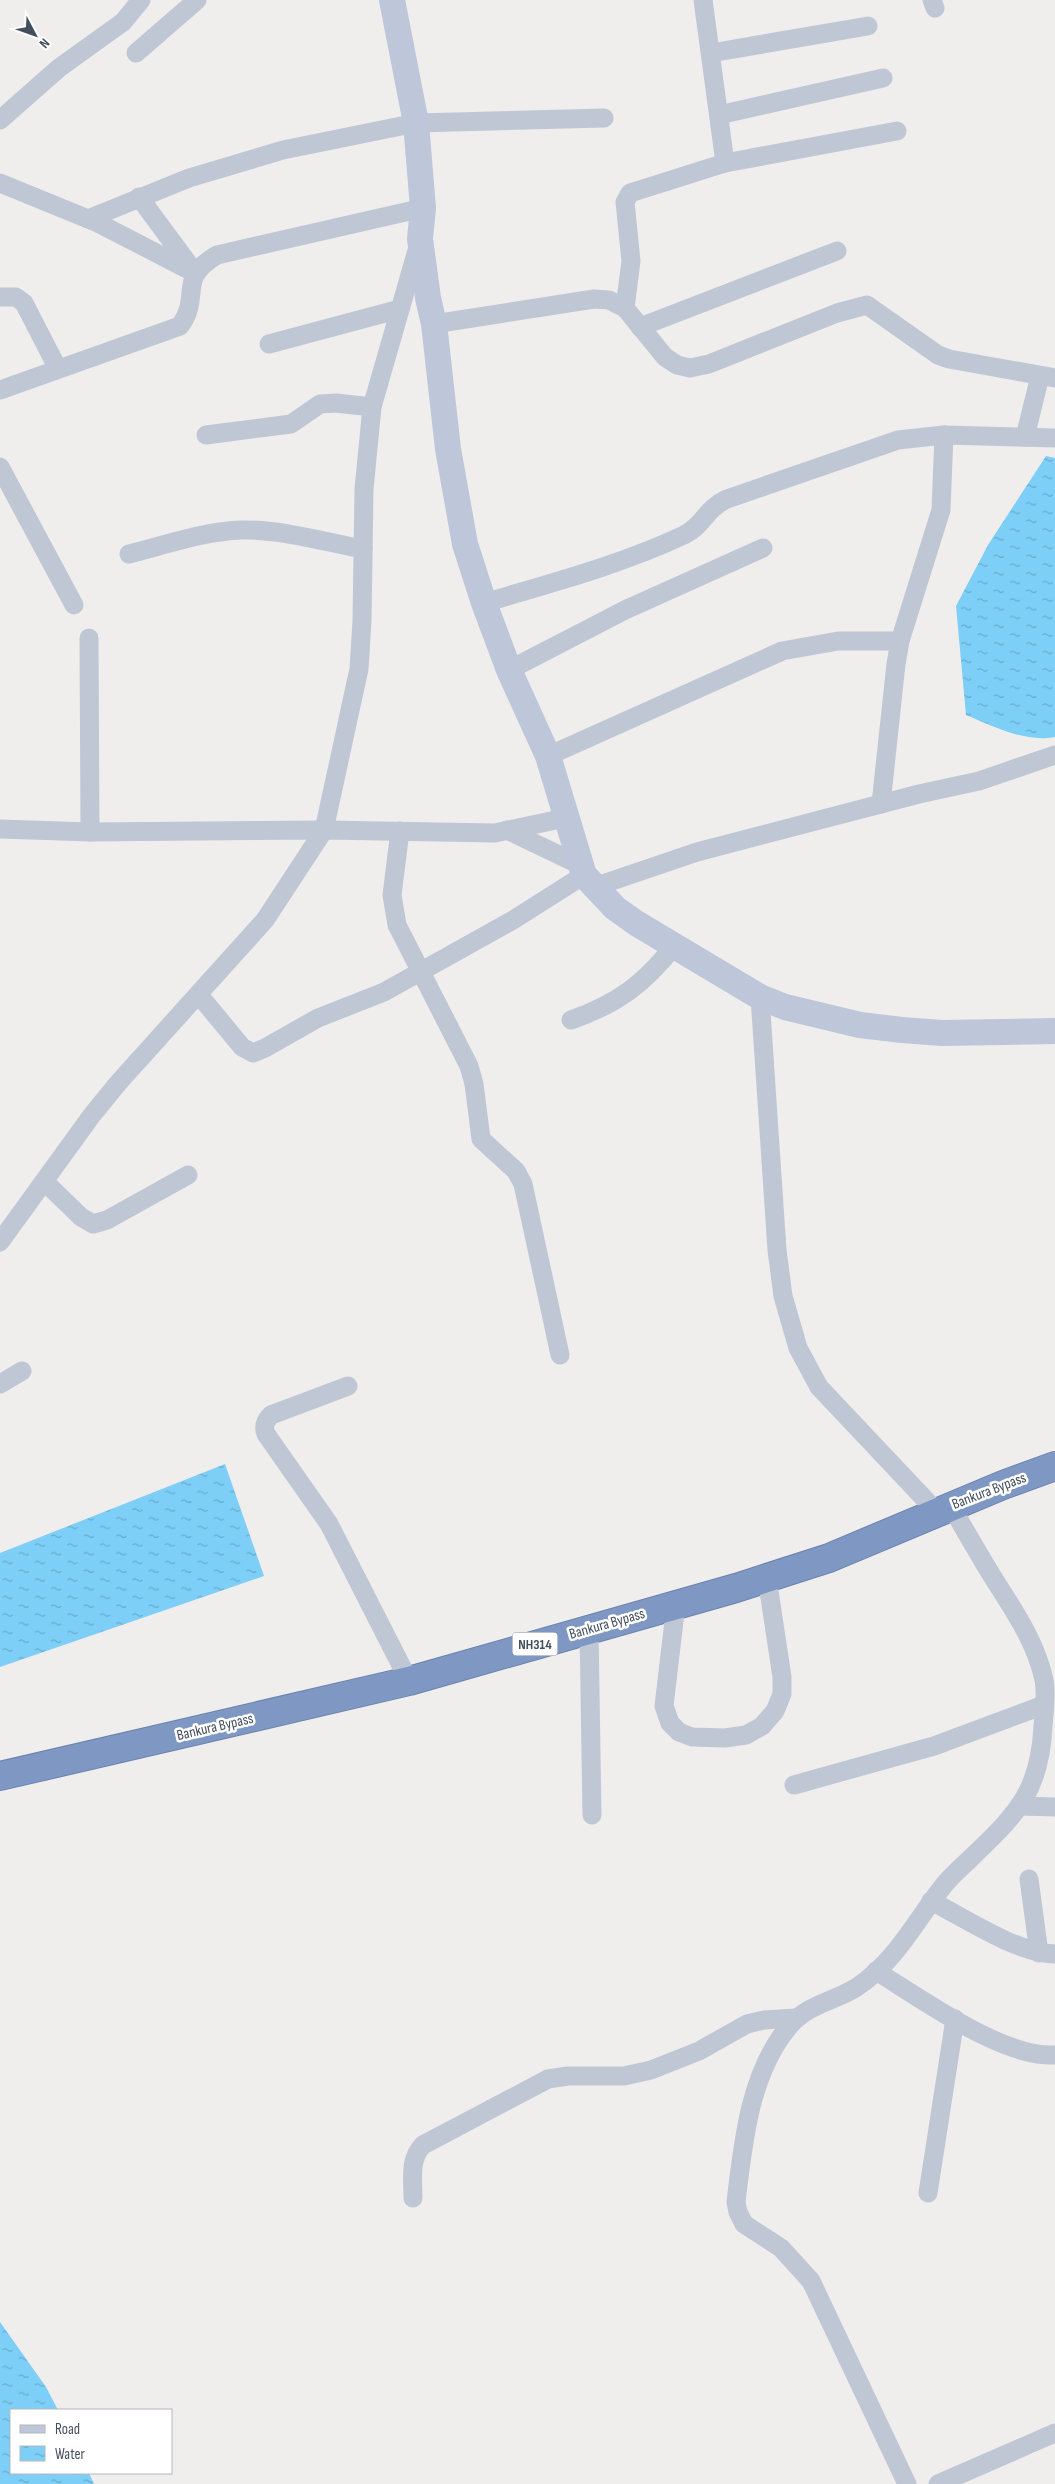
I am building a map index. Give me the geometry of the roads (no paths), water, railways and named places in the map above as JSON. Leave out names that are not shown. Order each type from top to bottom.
[{"type":"highway","name":"Bankura Bypass","points":[[0,1776],[409,1681],[766,1578],[829,1558],[944,1509],[1055,1466]]},
{"type":"street","points":[[0,120],[59,68],[123,22],[141,0]]},
{"type":"street","points":[[136,53],[197,0]]},
{"type":"street","points":[[0,1242],[92,1115],[119,1082],[152,1043],[265,920],[324,830],[359,668],[364,489],[372,407],[420,239],[423,208],[416,123],[392,0]]},
{"type":"street","points":[[703,0],[725,163]]},
{"type":"street","points":[[711,53],[868,26]]},
{"type":"street","points":[[719,115],[883,78]]},
{"type":"street","points":[[88,219],[189,178],[283,150],[416,123],[604,118]]},
{"type":"street","points":[[625,308],[631,261],[625,202],[630,193],[725,163],[897,131]]},
{"type":"street","points":[[0,184],[88,219],[195,273]]},
{"type":"street","points":[[139,197],[195,273]]},
{"type":"street","points":[[0,390],[180,326],[189,308],[195,273],[204,263],[217,255],[423,208]]},
{"type":"street","points":[[420,239],[428,298],[434,324],[450,458],[465,544],[484,604],[510,670],[548,756],[565,818],[587,876]]},
{"type":"street","points":[[640,327],[837,251]]},
{"type":"street","points":[[0,297],[16,297],[24,303],[58,370]]},
{"type":"street","points":[[434,324],[594,299],[609,300],[625,308],[665,357],[677,365],[690,368],[709,364],[837,313],[867,305],[938,355],[949,359],[1047,377],[1025,437]]},
{"type":"street","points":[[270,344],[400,308]]},
{"type":"street","points":[[206,435],[292,424],[320,404],[336,403],[372,407]]},
{"type":"street","points":[[484,604],[604,567],[695,529],[714,505],[727,499],[898,440],[944,435],[1055,438]]},
{"type":"street","points":[[882,804],[900,640],[941,510],[944,435]]},
{"type":"street","points":[[0,467],[74,605]]},
{"type":"street","points":[[129,554],[215,534],[242,530],[363,549]]},
{"type":"street","points":[[510,670],[624,610],[763,548]]},
{"type":"street","points":[[89,638],[90,832]]},
{"type":"street","points":[[548,756],[782,652],[838,641],[900,640]]},
{"type":"street","points":[[199,994],[242,1047],[253,1053],[318,1018],[372,998],[513,920],[587,876],[697,852],[979,781],[1055,755]]},
{"type":"street","points":[[0,829],[90,832],[324,830],[495,833],[565,818]]},
{"type":"street","points":[[508,830],[587,876],[615,908],[674,946],[760,997],[811,1015],[860,1025],[902,1030],[942,1033],[1055,1031]]},
{"type":"street","points":[[400,831],[392,895],[397,925],[469,1066],[474,1084],[481,1139],[516,1171],[523,1184],[560,1355]]},
{"type":"street","points":[[571,1020],[595,1012],[631,991],[660,964],[674,946]]},
{"type":"street","points":[[760,997],[777,1250],[783,1296],[798,1348],[819,1387],[944,1509],[1032,1642],[1050,1681],[1044,1705],[1038,1772],[1030,1792],[1005,1826],[946,1882],[931,1901],[909,1936],[876,1971],[856,1988],[824,2001],[796,2018],[785,2030],[768,2058],[748,2119],[736,2202],[738,2212],[750,2229],[781,2248],[811,2281],[908,2484]]},
{"type":"street","points":[[45,1182],[81,1217],[93,1224],[107,1220],[188,1174]]},
{"type":"street","points":[[0,1384],[22,1371]]},
{"type":"street","points":[[348,1386],[271,1415],[266,1420],[264,1428],[266,1434],[329,1524],[409,1681]]},
{"type":"street","points":[[676,1604],[664,1706],[670,1723],[680,1732],[692,1737],[725,1738],[746,1735],[762,1726],[769,1719],[775,1711],[782,1694],[782,1677],[766,1578]]},
{"type":"street","points":[[589,1628],[592,1816]]},
{"type":"street","points":[[794,1785],[934,1746],[1044,1705]]},
{"type":"street","points":[[1020,1806],[1055,1807]]},
{"type":"street","points":[[931,1901],[1016,1944],[1047,1953],[1029,1879]]},
{"type":"street","points":[[876,1971],[955,2019],[1018,2050],[1039,2056],[1055,2055]]},
{"type":"street","points":[[413,2198],[413,2160],[415,2153],[422,2145],[548,2079],[568,2076],[624,2076],[651,2070],[699,2051],[747,2024],[764,2020],[796,2018]]},
{"type":"street","points":[[928,2193],[955,2019]]},
{"type":"street","points":[[938,2484],[1055,2433]]},
{"type":"water","points":[[1046,456],[1055,458],[1055,737],[1032,738],[1009,732],[966,715],[956,606],[988,545]]},
{"type":"water","points":[[225,1464],[264,1576],[0,1667],[0,1553]]},
{"type":"water","points":[[0,2322],[46,2387],[57,2409],[10,2409],[10,2474],[89,2474],[94,2484],[0,2484]]}]
